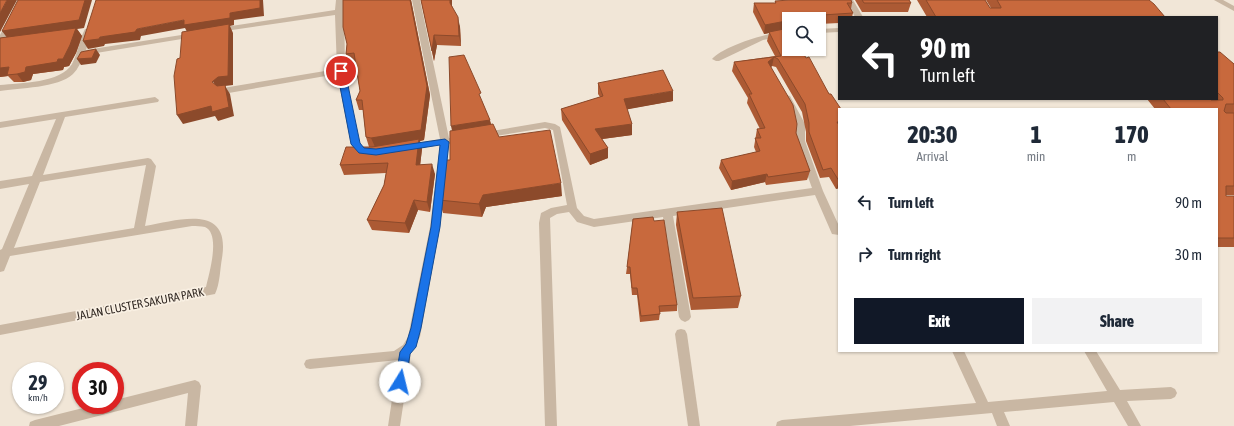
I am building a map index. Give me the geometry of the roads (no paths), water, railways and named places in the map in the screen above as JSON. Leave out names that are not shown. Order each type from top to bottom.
[{"type":"street","points":[[2,43],[22,0]]},
{"type":"street","points":[[340,0],[341,71],[356,144],[362,151],[376,152]]},
{"type":"street","points":[[310,364],[394,356],[405,352],[410,347],[418,320],[435,227],[445,142],[416,0]]},
{"type":"street","points":[[849,0],[858,16]]},
{"type":"street","points":[[1218,0],[1234,9]]},
{"type":"street","points":[[80,54],[208,32],[339,12]]},
{"type":"street","points":[[0,88],[36,83],[62,77],[69,73],[80,54],[86,30]]},
{"type":"street","points":[[826,31],[838,30]]},
{"type":"street","points":[[716,59],[751,41],[774,34],[782,33]]},
{"type":"street","points":[[223,91],[341,71]]},
{"type":"street","points":[[783,90],[801,125],[802,133],[800,141],[818,191],[836,231],[838,231]]},
{"type":"street","points":[[0,125],[155,100]]},
{"type":"street","points":[[0,268],[3,254],[37,179],[62,115]]},
{"type":"street","points":[[399,148],[445,142],[545,125],[552,126],[557,129],[572,208],[576,216],[581,221],[594,223],[818,191]]},
{"type":"street","points":[[0,185],[148,161],[150,166],[149,173],[140,227],[137,231]]},
{"type":"street","points":[[551,426],[544,223],[545,216],[555,211],[572,208]]},
{"type":"street","points":[[667,212],[685,317]]},
{"type":"street","name":"JALAN CLUSTER SAKURA PARK","points":[[0,330],[211,291],[220,245],[216,232],[208,224],[192,222],[3,254]]},
{"type":"street","points":[[681,334],[694,426]]},
{"type":"street","points":[[394,426],[405,352]]},
{"type":"street","points":[[959,352],[990,408],[1004,426]]},
{"type":"street","points":[[1091,352],[1135,426]]},
{"type":"street","points":[[35,426],[195,386],[191,426]]},
{"type":"street","points":[[782,426],[850,423],[1116,396],[1171,393]]}]
